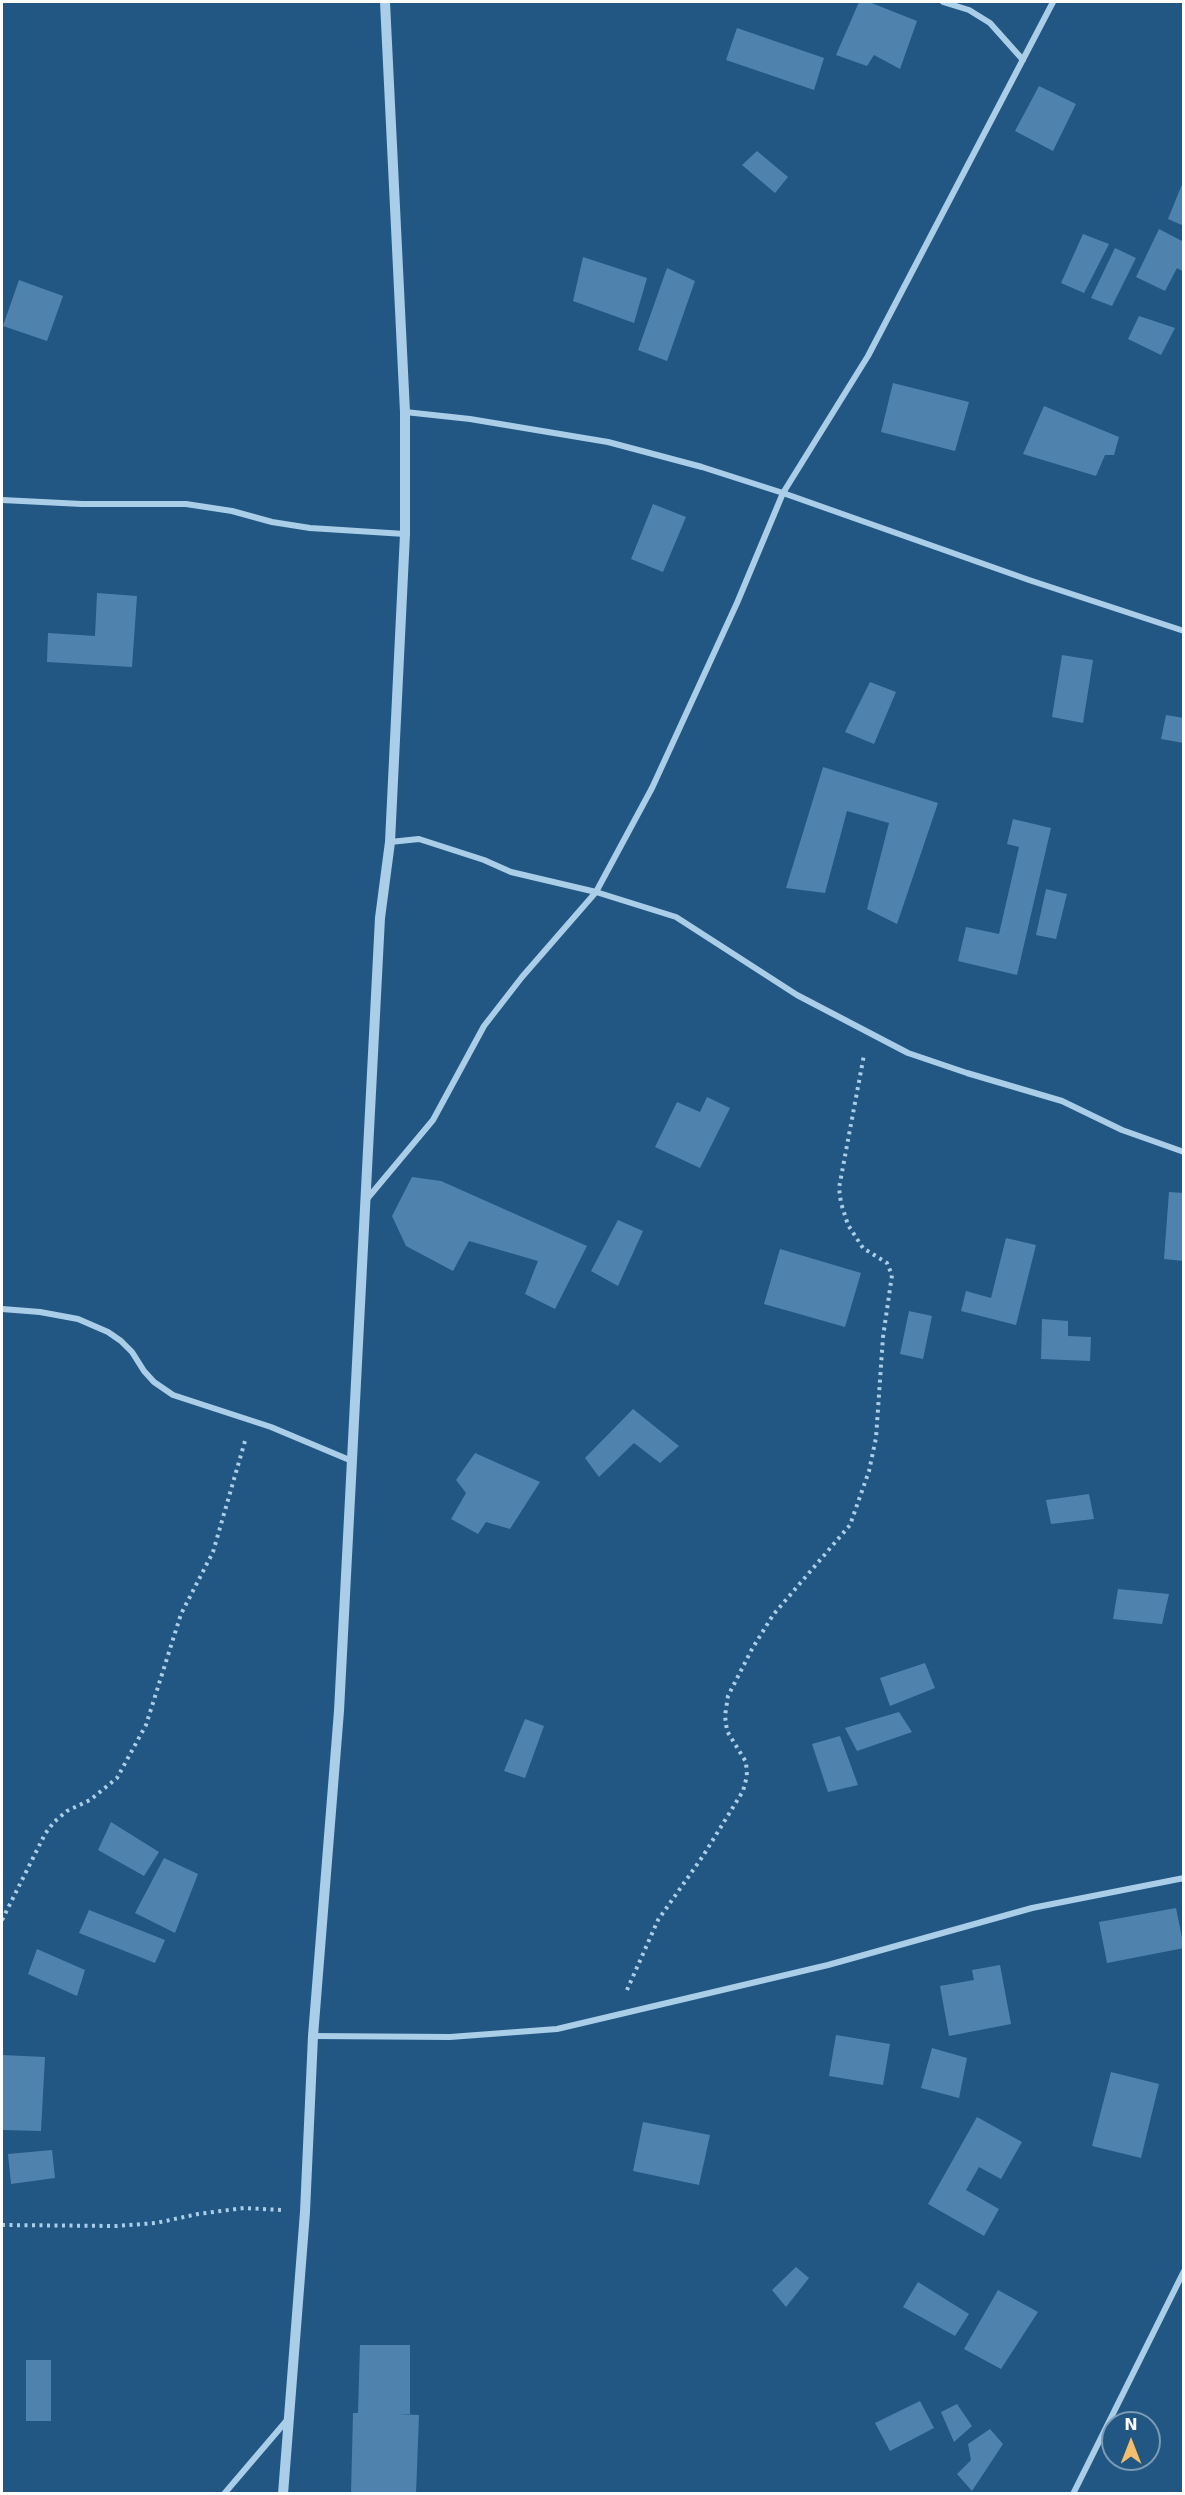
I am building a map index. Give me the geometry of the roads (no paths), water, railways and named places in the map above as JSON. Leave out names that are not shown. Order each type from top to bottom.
[{"type":"street","points":[[283,2493],[305,2212],[312,2036],[339,1711],[380,918],[390,843],[405,534],[405,412],[385,2]]},
{"type":"street","points":[[943,2],[969,10],[990,23],[1023,60]]},
{"type":"street","points":[[367,1200],[433,1120],[484,1026],[522,977],[596,892],[652,788],[783,493],[868,356],[1053,2]]},
{"type":"street","points":[[405,412],[470,419],[608,442],[702,467],[1184,631]]},
{"type":"street","points":[[2,500],[82,504],[186,504],[232,511],[272,522],[310,528],[405,534]]},
{"type":"street","points":[[390,843],[419,839],[484,860],[511,872],[596,892],[676,917],[753,968],[908,1053],[1062,1101],[1122,1130],[1184,1152]]},
{"type":"street","points":[[2,1309],[40,1312],[78,1319],[108,1332],[127,1346],[144,1371],[165,1391],[182,1399],[250,1420],[353,1461]]},
{"type":"street","points":[[312,2036],[461,2037],[557,2029],[616,2017],[839,1962],[1032,1908],[1184,1878]]},
{"type":"street","points":[[1073,2493],[1184,2271]]},
{"type":"street","points":[[224,2493],[289,2419]]}]
